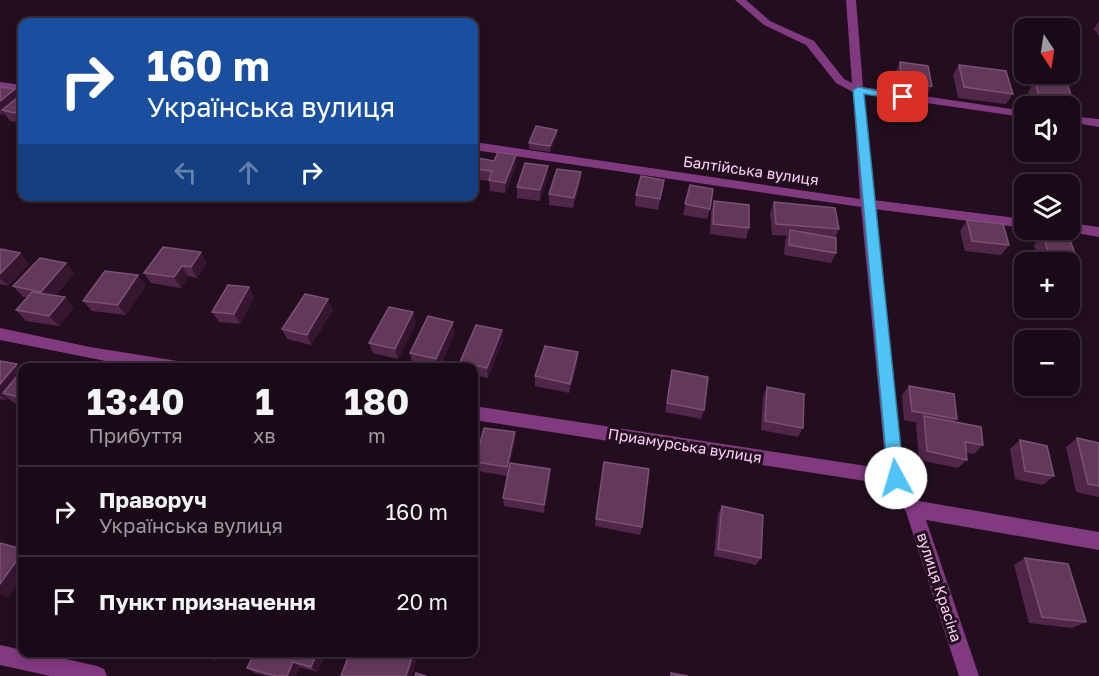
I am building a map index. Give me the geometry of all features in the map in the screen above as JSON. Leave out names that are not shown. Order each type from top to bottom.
[{"type":"street","points":[[740,0],[767,23],[810,43],[840,81],[858,90],[1014,113]]},
{"type":"street","name":"вулиця Красіна","points":[[851,0],[867,204],[896,478],[914,509],[969,676]]},
{"type":"street","points":[[0,85],[18,87]]},
{"type":"street","points":[[1080,120],[1099,123]]},
{"type":"street","name":"Балтійська вулиця","points":[[478,148],[867,204],[1014,222]]},
{"type":"street","points":[[1080,229],[1099,232]]},
{"type":"street","points":[[0,334],[90,353],[153,363]]},
{"type":"street","name":"Приамурська вулиця","points":[[478,414],[896,478]]},
{"type":"street","points":[[914,509],[1099,541]]},
{"type":"street","points":[[0,655],[48,671],[97,676]]},
{"type":"building","points":[[900,62],[928,66],[932,86],[902,82]]},
{"type":"building","points":[[959,65],[1006,71],[1013,94],[964,87]]},
{"type":"building","points":[[1036,84],[1068,85],[1071,96],[1039,96]]},
{"type":"building","points":[[0,87],[15,89],[0,101]]},
{"type":"building","points":[[18,97],[18,110],[15,113],[2,110]]},
{"type":"building","points":[[536,126],[557,130],[550,146],[529,143]]},
{"type":"building","points":[[498,152],[516,155],[505,183],[489,180],[492,171],[478,169],[478,158],[494,161]]},
{"type":"building","points":[[525,163],[548,166],[540,190],[517,187]]},
{"type":"building","points":[[557,169],[581,172],[574,198],[549,194]]},
{"type":"building","points":[[641,176],[664,180],[660,199],[636,195]]},
{"type":"building","points":[[690,185],[713,189],[710,209],[685,204]]},
{"type":"building","points":[[714,201],[749,205],[749,228],[713,224]]},
{"type":"building","points":[[774,202],[835,208],[839,229],[776,224]]},
{"type":"building","points":[[967,220],[1003,224],[1009,245],[972,241]]},
{"type":"building","points":[[790,230],[836,238],[836,253],[789,245]]},
{"type":"building","points":[[1045,240],[1070,240],[1075,252],[1048,252]]},
{"type":"building","points":[[163,247],[201,252],[191,267],[182,266],[174,277],[144,273]]},
{"type":"building","points":[[1,249],[20,253],[0,274],[0,251]]},
{"type":"building","points":[[40,258],[66,263],[41,292],[13,286]]},
{"type":"building","points":[[105,271],[138,275],[118,305],[83,301]]},
{"type":"building","points":[[228,285],[249,287],[234,314],[212,312]]},
{"type":"building","points":[[32,292],[65,297],[49,316],[16,310]]},
{"type":"building","points":[[305,294],[328,299],[307,335],[282,329]]},
{"type":"building","points":[[389,307],[413,312],[395,349],[369,343]]},
{"type":"building","points":[[428,316],[453,322],[436,359],[410,353]]},
{"type":"building","points":[[476,325],[502,330],[487,368],[478,366],[478,363],[460,362]]},
{"type":"building","points":[[545,346],[578,352],[570,384],[535,376]]},
{"type":"building","points":[[0,361],[17,364],[0,384]]},
{"type":"building","points":[[672,370],[708,377],[704,410],[667,403]]},
{"type":"building","points":[[18,375],[18,397],[3,393]]},
{"type":"building","points":[[909,386],[954,394],[957,419],[912,411]]},
{"type":"building","points":[[767,387],[804,394],[803,428],[765,421]]},
{"type":"building","points":[[924,416],[981,427],[983,445],[965,442],[967,460],[927,451]]},
{"type":"building","points":[[484,428],[515,432],[507,467],[478,462],[478,451]]},
{"type":"building","points":[[1077,438],[1099,443],[1099,486],[1088,484]]},
{"type":"building","points":[[1020,440],[1047,446],[1054,476],[1025,471]]},
{"type":"building","points":[[604,462],[649,469],[642,527],[596,519]]},
{"type":"building","points":[[510,463],[550,469],[544,505],[503,498]]},
{"type":"building","points":[[722,506],[763,515],[761,558],[718,549]]},
{"type":"building","points":[[0,543],[18,548],[18,559],[0,584]]},
{"type":"building","points":[[1025,558],[1068,564],[1086,622],[1042,617]]},
{"type":"building","points":[[252,657],[315,657],[311,667],[293,662],[287,676],[276,676],[247,668]]},
{"type":"building","points":[[348,657],[412,657],[406,676],[341,676]]},
{"type":"building","points":[[671,673],[688,676],[671,676]]},
{"type":"route","points":[[896,478],[867,204],[858,90],[903,97]]}]
